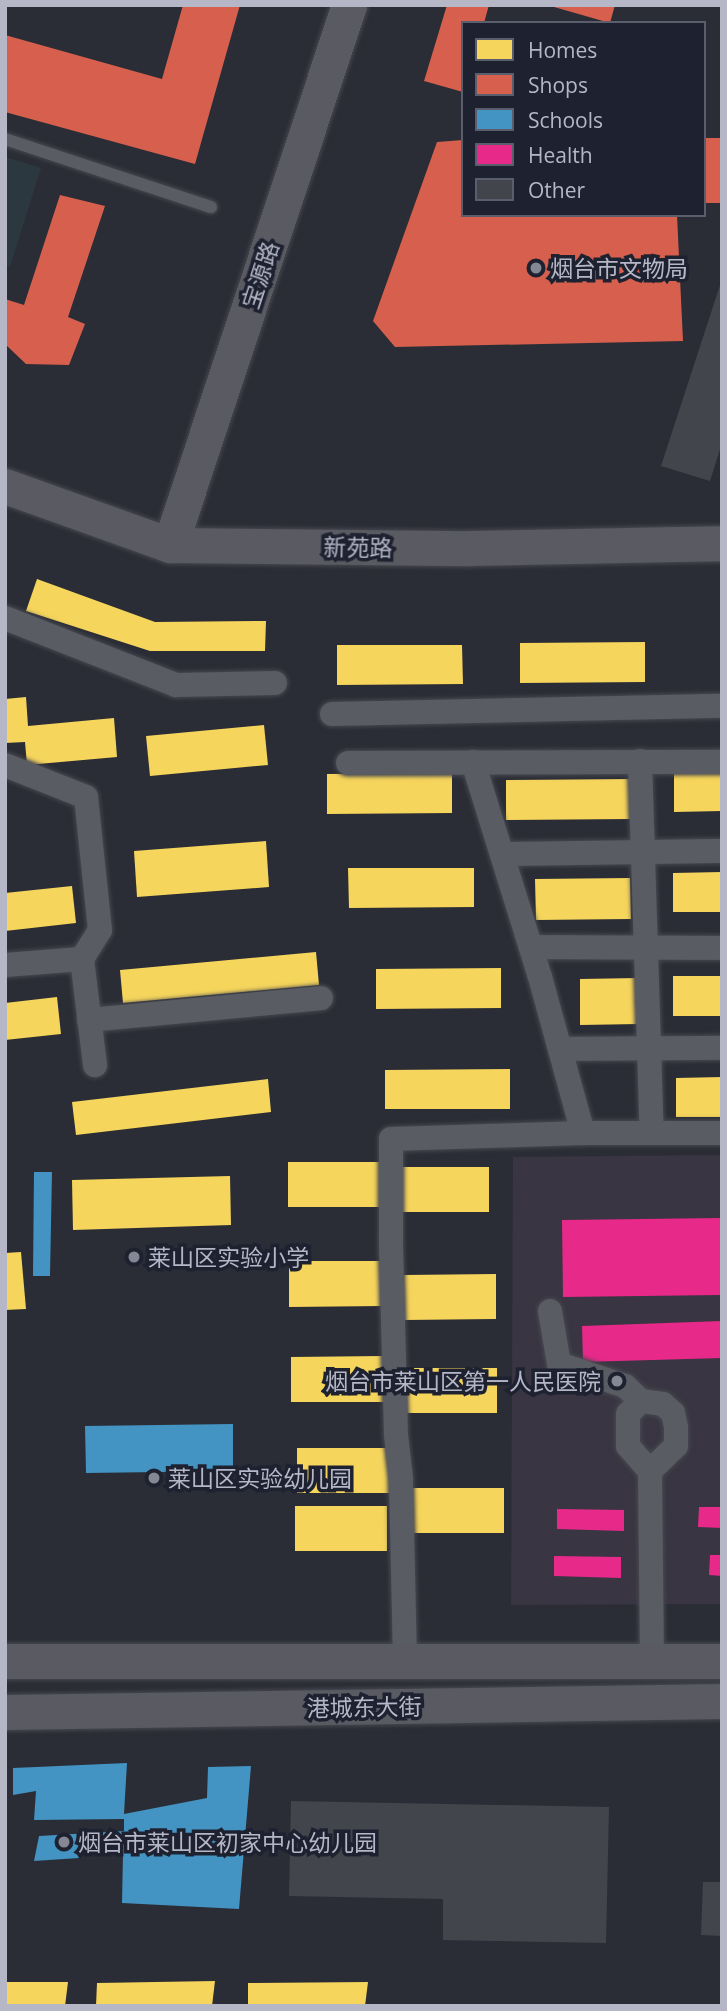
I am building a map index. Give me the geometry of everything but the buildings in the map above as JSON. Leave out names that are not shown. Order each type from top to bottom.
[{"type":"main road","name":"宝源路","points":[[170,545],[349,5]]},
{"type":"main road","name":"新苑路","points":[[5,486],[170,545],[470,548],[722,543]]},
{"type":"main road","name":"港城东大街","points":[[5,1661],[722,1661]]},
{"type":"main road","name":"港城东大街","points":[[5,1712],[722,1701]]},
{"type":"street","points":[[5,618],[176,685],[275,683]]},
{"type":"street","points":[[332,714],[722,706]]},
{"type":"street","points":[[640,761],[652,1133]]},
{"type":"street","points":[[473,762],[531,947],[583,1133]]},
{"type":"street","points":[[348,763],[722,762]]},
{"type":"street","points":[[5,765],[86,797],[100,930],[82,959],[95,1065]]},
{"type":"street","points":[[502,854],[722,851]]},
{"type":"street","points":[[531,947],[722,948]]},
{"type":"street","points":[[5,965],[82,959]]},
{"type":"street","points":[[89,1020],[321,998]]},
{"type":"street","points":[[560,1049],[722,1048]]},
{"type":"street","points":[[405,1660],[401,1478],[396,1435],[391,1139],[583,1133],[722,1133]]},
{"type":"street","points":[[550,1311],[559,1364],[625,1386],[641,1401],[663,1404],[673,1413],[676,1446],[650,1471]]},
{"type":"street","points":[[641,1401],[628,1413],[628,1446],[650,1471],[652,1661]]},
{"type":"lane","points":[[5,139],[211,207]]},
{"type":"shaded area","points":[[5,157],[41,168],[10,267],[5,265]]},
{"type":"shaded area","name":"烟台市莱山区第一人民医院","points":[[722,1155],[722,1604],[511,1605],[513,1157]]},
{"type":"place","name":"烟台市文物局","points":[[536,268]]},
{"type":"place","name":"莱山区实验小学","points":[[134,1257]]},
{"type":"place","name":"烟台市莱山区第一人民医院","points":[[617,1381]]},
{"type":"place","name":"莱山区实验幼儿园","points":[[154,1478]]},
{"type":"place","name":"烟台市莱山区初家中心幼儿园","points":[[64,1842]]}]
